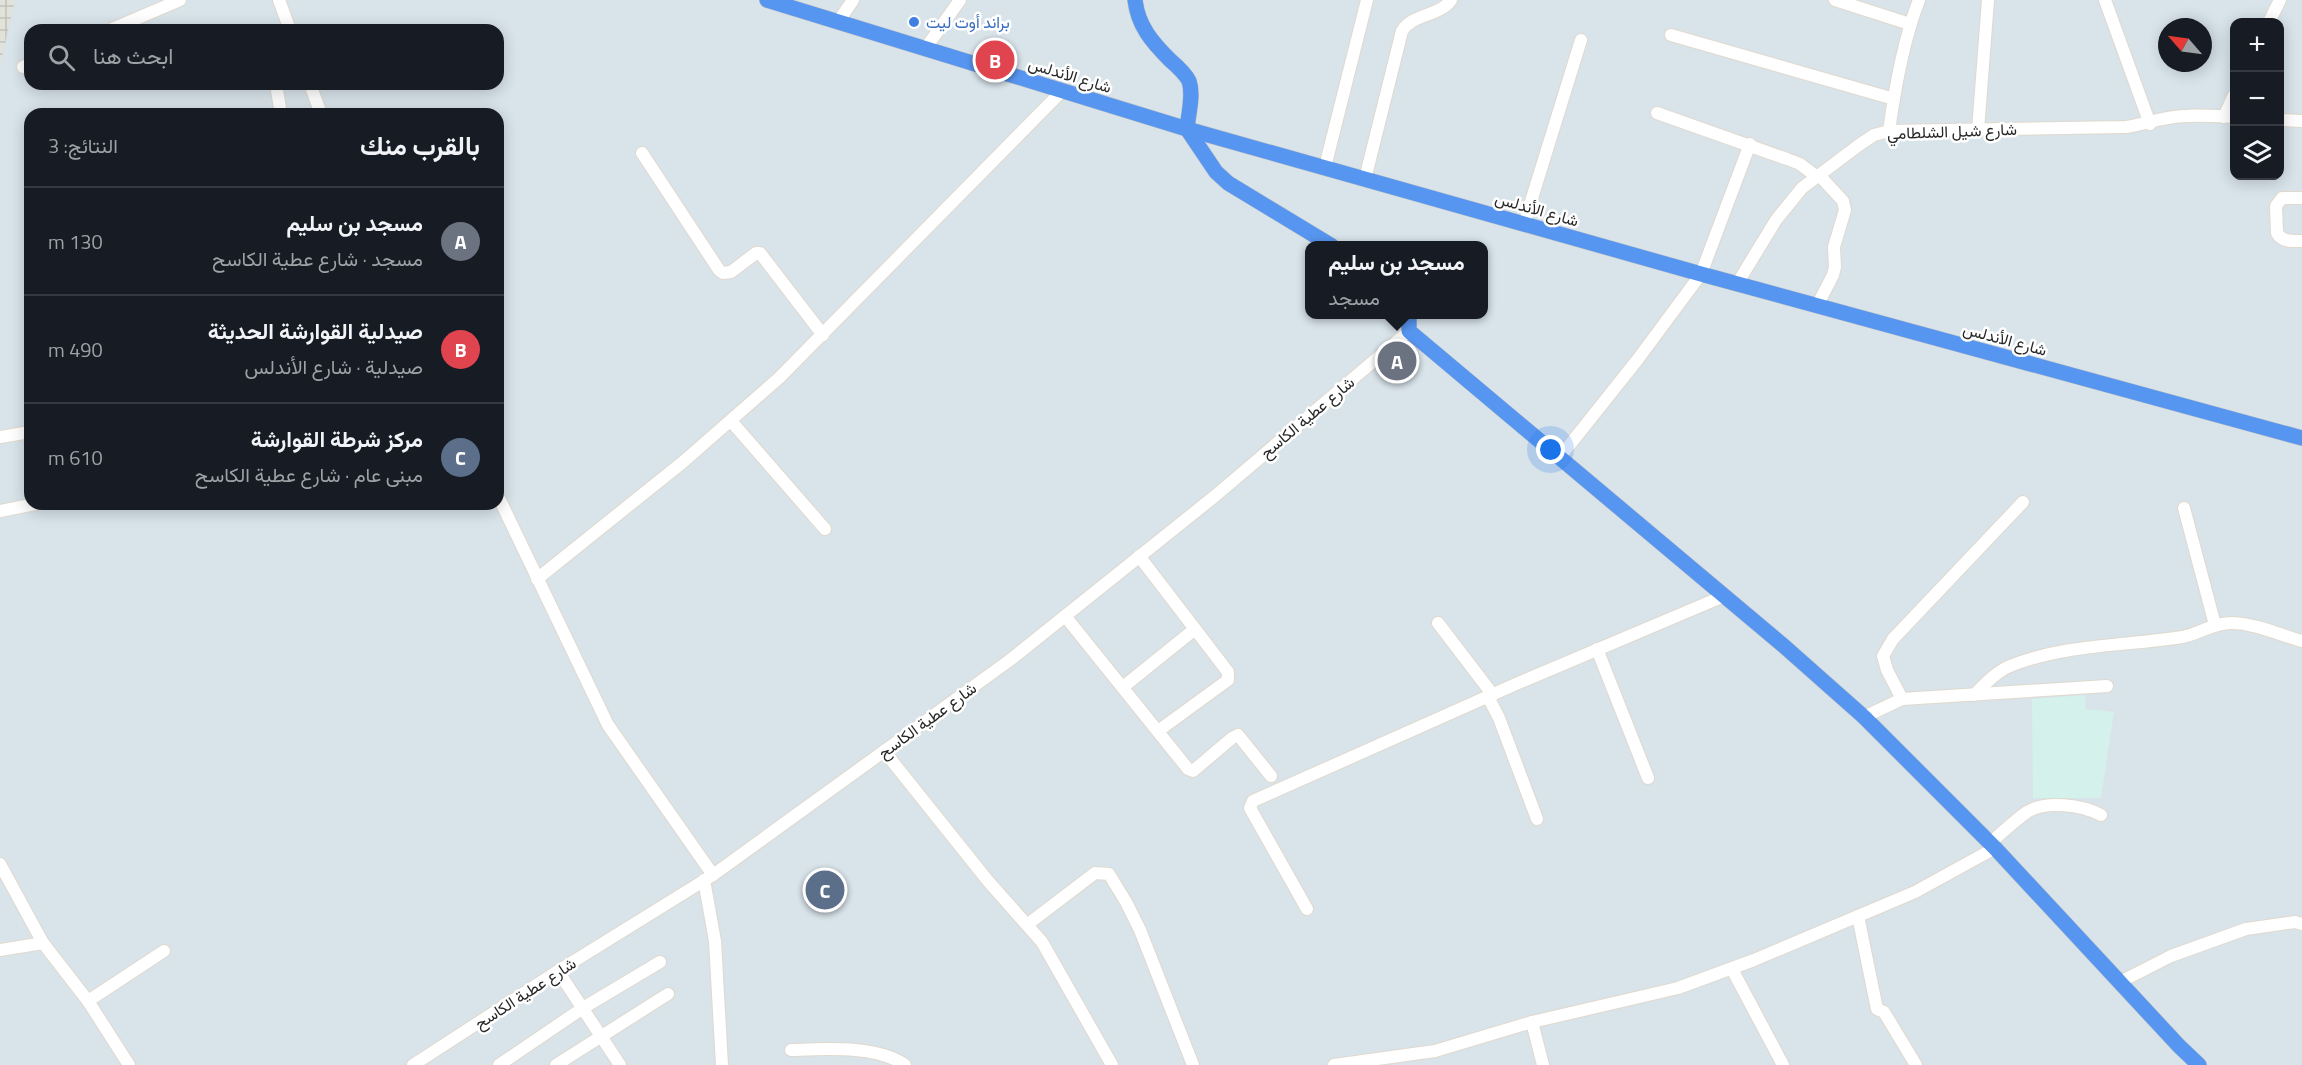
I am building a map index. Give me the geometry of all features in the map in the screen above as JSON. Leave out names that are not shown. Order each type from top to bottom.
[{"type":"main road","name":"شارع الأندلس","points":[[766,0],[1187,129],[1737,284],[2302,438]]},
{"type":"main road","points":[[1135,0],[1143,30],[1152,43],[1177,66],[1189,82],[1191,95],[1187,129],[1216,172],[1228,183],[1324,241]]},
{"type":"main road","points":[[1409,319],[1409,331],[1864,717],[1993,845],[2199,1065]]},
{"type":"street","points":[[124,24],[180,0]]},
{"type":"street","points":[[279,0],[288,24]]},
{"type":"street","points":[[838,22],[853,0]]},
{"type":"street","points":[[925,49],[960,0]]},
{"type":"street","points":[[1325,167],[1367,0]]},
{"type":"street","points":[[1365,178],[1402,31],[1407,23],[1442,9],[1451,0]]},
{"type":"street","points":[[1835,0],[1910,24]]},
{"type":"street","points":[[1889,131],[1910,24],[1919,0]]},
{"type":"street","points":[[1978,129],[1988,0]]},
{"type":"street","points":[[2105,0],[2150,124]]},
{"type":"street","points":[[2271,18],[2280,0]]},
{"type":"street","points":[[1671,35],[1894,99]]},
{"type":"street","points":[[1524,224],[1581,40]]},
{"type":"street","points":[[277,90],[280,108]]},
{"type":"street","points":[[312,90],[319,108]]},
{"type":"street","points":[[537,579],[683,462],[779,378],[1062,91]]},
{"type":"street","points":[[1657,113],[1750,144],[1800,164],[1818,176],[1843,201],[1845,210],[1834,247],[1835,267],[1817,306]]},
{"type":"street","name":"شارع شيل الشلطامي","points":[[1737,284],[1788,204],[1802,188],[1874,135],[1889,131],[2126,128],[2150,124],[2166,118],[2229,117]]},
{"type":"street","points":[[2284,120],[2302,121]]},
{"type":"street","points":[[1560,457],[1638,359],[1701,274],[1750,144]]},
{"type":"street","points":[[642,153],[719,270],[723,273],[731,272],[759,253],[823,335]]},
{"type":"street","points":[[2302,198],[2282,198],[2276,206],[2279,237],[2285,240],[2302,241]]},
{"type":"street","name":"شارع عطية الكاسح","points":[[416,1064],[558,971],[708,878],[1010,660],[1215,496],[1409,331]]},
{"type":"street","points":[[731,421],[825,529]]},
{"type":"street","points":[[0,437],[24,433]]},
{"type":"street","points":[[1902,699],[1887,670],[1883,656],[1893,639],[2023,502]]},
{"type":"street","points":[[0,511],[24,506]]},
{"type":"street","points":[[2184,508],[2215,625]]},
{"type":"street","points":[[504,509],[608,725],[708,878],[715,941],[722,1065]]},
{"type":"street","points":[[1139,556],[1228,672],[1228,680],[1158,731]]},
{"type":"street","points":[[1307,909],[1250,808],[1253,801],[1724,596]]},
{"type":"street","points":[[1065,616],[1188,769],[1193,771],[1238,735],[1271,776]]},
{"type":"street","points":[[1438,623],[1490,696],[1537,819]]},
{"type":"street","points":[[1974,695],[1992,678],[2009,667],[2043,656],[2182,637],[2215,625],[2237,624],[2302,641]]},
{"type":"street","points":[[1123,687],[1196,629]]},
{"type":"street","points":[[1598,650],[1648,778]]},
{"type":"street","points":[[1864,717],[1902,699],[2107,686]]},
{"type":"street","points":[[884,751],[988,881],[1042,942],[1113,1065]]},
{"type":"street","points":[[1334,1065],[1435,1051],[1532,1022],[1678,988],[1732,969],[1915,892],[1993,845],[2027,812],[2039,807],[2077,806],[2088,808],[2101,815]]},
{"type":"street","points":[[0,864],[42,943],[88,1001],[129,1065]]},
{"type":"street","points":[[1028,924],[1095,873],[1109,874],[1140,930],[1193,1065]]},
{"type":"street","points":[[1858,916],[1877,1009],[1884,1012],[1916,1065]]},
{"type":"street","points":[[2120,982],[2171,956],[2246,929],[2284,923],[2302,924]]},
{"type":"street","points":[[0,950],[42,943]]},
{"type":"street","points":[[88,1001],[164,951]]},
{"type":"street","points":[[500,1065],[583,1008],[660,962]]},
{"type":"street","points":[[1732,969],[1783,1065]]},
{"type":"street","points":[[558,971],[601,1036],[616,1064]]},
{"type":"street","points":[[556,1065],[668,994]]},
{"type":"street","points":[[1532,1022],[1543,1065]]},
{"type":"street","points":[[791,1050],[827,1049],[877,1053],[895,1058],[905,1065]]},
{"type":"shaded area","points":[[0,0],[15,0],[0,65]]},
{"type":"shaded area","points":[[2085,695],[2086,709],[2114,712],[2101,798],[2033,798],[2032,699]]},
{"type":"place","name":"براند أوت ليت","points":[[914,22]]},
{"type":"place","name":"صيدلية القوارشة الحديثة","points":[[995,60]]},
{"type":"place","name":"مسجد بن سليم","points":[[1397,361]]},
{"type":"place","name":"مركز شرطة القوارشة","points":[[825,890]]}]
